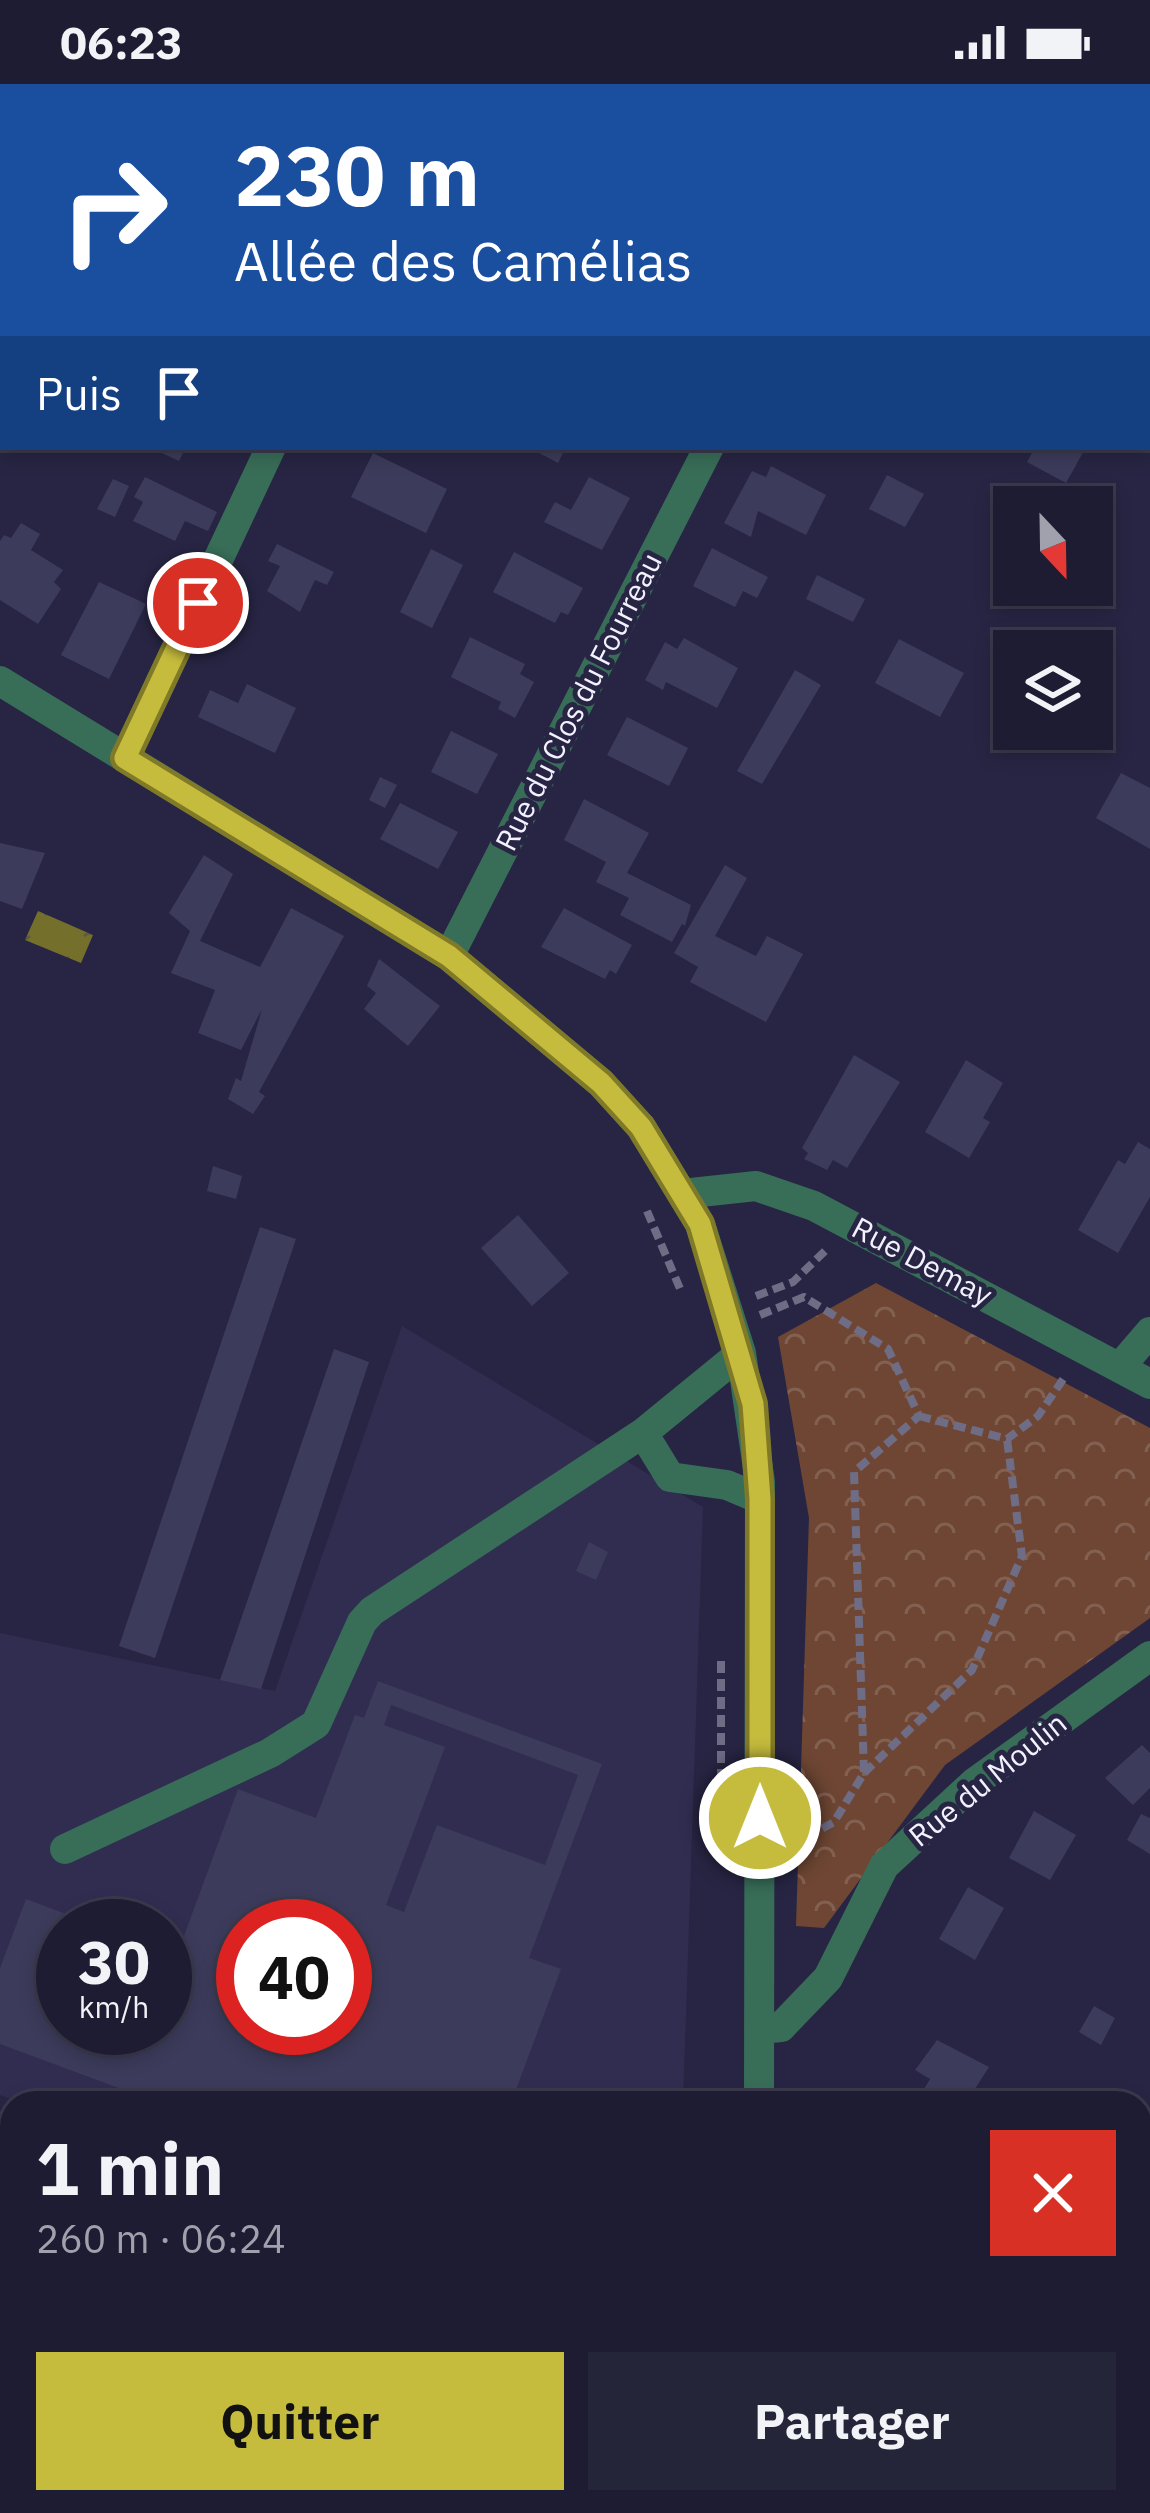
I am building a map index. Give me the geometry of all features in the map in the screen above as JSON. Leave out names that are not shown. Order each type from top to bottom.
[{"type":"street","points":[[125,758],[270,450]]},
{"type":"street","name":"Rue du Clos du Fourreau","points":[[449,956],[707,450]]},
{"type":"street","points":[[0,681],[449,956],[601,1083],[641,1127],[682,1194],[706,1240],[753,1404],[760,1499],[759,2091]]},
{"type":"street","name":"Rue Demay","points":[[682,1194],[709,1187],[756,1186],[851,1225],[1150,1384]]},
{"type":"street","points":[[1120,1367],[1150,1332]]},
{"type":"street","points":[[65,1849],[270,1753],[316,1724],[362,1622],[372,1611],[643,1433],[741,1353]]},
{"type":"street","points":[[643,1433],[670,1477],[727,1485],[760,1499]]},
{"type":"street","name":"Rue du Moulin","points":[[760,2029],[781,2027],[828,1978],[884,1866],[924,1826],[974,1783],[1150,1656]]},
{"type":"path","points":[[640,1196],[684,1298]]},
{"type":"path","points":[[751,1298],[793,1282],[851,1225]]},
{"type":"path","points":[[754,1317],[804,1298],[888,1349],[919,1416]]},
{"type":"path","points":[[1007,1439],[1038,1416],[1072,1366]]},
{"type":"path","points":[[919,1416],[1007,1439]]},
{"type":"path","points":[[864,1773],[854,1472],[919,1416]]},
{"type":"path","points":[[760,1863],[834,1822],[864,1773],[973,1670],[1022,1556],[1007,1439]]},
{"type":"shaded area","points":[[402,1326],[703,1507],[683,2091],[0,2091],[0,1633],[275,1691]]},
{"type":"green space","points":[[876,1283],[1150,1428],[1150,1618],[945,1765],[824,1928],[796,1926],[809,1518],[778,1337]]},
{"type":"water","points":[[38,911],[93,935],[81,963],[25,940]]},
{"type":"building","points":[[155,450],[184,450],[179,461]]},
{"type":"building","points":[[534,450],[564,450],[558,463]]},
{"type":"building","points":[[1033,450],[1084,450],[1066,483],[1027,462]]},
{"type":"building","points":[[373,453],[447,489],[426,533],[351,497]]},
{"type":"building","points":[[771,466],[826,495],[806,535],[758,511],[751,537],[724,523],[752,471],[766,477]]},
{"type":"building","points":[[887,475],[924,494],[905,527],[869,509]]},
{"type":"building","points":[[145,477],[217,512],[208,531],[185,521],[175,541],[133,521],[143,502],[134,497]]},
{"type":"building","points":[[589,477],[630,498],[602,550],[544,522],[555,502],[571,510]]},
{"type":"building","points":[[113,479],[129,486],[115,517],[97,509]]},
{"type":"building","points":[[21,523],[40,534],[31,550],[63,570],[54,582],[61,589],[38,624],[0,600],[0,541],[4,535],[11,538]]},
{"type":"building","points":[[277,544],[334,572],[327,585],[315,580],[300,612],[267,591],[280,566],[268,561]]},
{"type":"building","points":[[712,548],[768,577],[757,598],[743,591],[735,607],[693,586]]},
{"type":"building","points":[[431,549],[463,565],[432,628],[400,612]]},
{"type":"building","points":[[514,552],[583,588],[568,615],[561,612],[555,623],[493,592]]},
{"type":"building","points":[[817,575],[865,599],[853,622],[806,599]]},
{"type":"building","points":[[99,582],[146,604],[109,679],[61,655]]},
{"type":"building","points":[[470,637],[525,664],[520,674],[534,682],[515,718],[498,709],[501,702],[451,677]]},
{"type":"building","points":[[684,638],[738,668],[717,708],[666,682],[663,690],[645,680],[665,642],[677,649]]},
{"type":"building","points":[[899,639],[964,673],[940,717],[875,683]]},
{"type":"building","points":[[795,670],[821,685],[762,784],[737,771]]},
{"type":"building","points":[[247,684],[296,708],[275,753],[198,717],[210,690],[238,703]]},
{"type":"building","points":[[627,717],[688,748],[669,786],[607,755]]},
{"type":"building","points":[[451,731],[498,754],[477,794],[431,772]]},
{"type":"building","points":[[1121,773],[1150,788],[1150,849],[1096,818]]},
{"type":"building","points":[[380,777],[397,785],[385,808],[369,800]]},
{"type":"building","points":[[584,799],[649,833],[627,873],[691,905],[685,926],[672,942],[620,915],[629,898],[596,882],[606,862],[564,840]]},
{"type":"building","points":[[400,803],[458,832],[438,869],[380,839]]},
{"type":"building","points":[[0,843],[45,853],[22,909],[0,901]]},
{"type":"building","points":[[204,855],[233,874],[200,941],[260,967],[291,908],[344,936],[259,1092],[265,1096],[253,1114],[228,1099],[236,1078],[241,1081],[262,1009],[241,1050],[198,1033],[215,990],[171,973],[190,931],[169,913]]},
{"type":"building","points":[[725,865],[747,878],[715,936],[756,956],[767,936],[803,954],[766,1022],[690,982],[698,967],[674,953]]},
{"type":"building","points":[[564,908],[632,945],[616,974],[610,970],[605,979],[541,947]]},
{"type":"building","points":[[379,959],[440,1006],[408,1046],[364,1009],[376,993],[367,986]]},
{"type":"building","points":[[854,1055],[900,1082],[847,1168],[833,1160],[827,1170],[804,1159],[808,1153],[802,1148]]},
{"type":"building","points":[[966,1060],[1003,1083],[983,1118],[990,1122],[969,1158],[925,1132]]},
{"type":"building","points":[[1138,1142],[1150,1149],[1150,1197],[1118,1253],[1078,1230],[1118,1160],[1125,1164]]},
{"type":"building","points":[[213,1166],[242,1176],[236,1199],[207,1191]]},
{"type":"building","points":[[518,1215],[569,1273],[532,1306],[481,1248]]},
{"type":"building","points":[[260,1227],[296,1239],[155,1658],[119,1646]]},
{"type":"building","points":[[334,1349],[369,1362],[261,1689],[220,1680]]},
{"type":"building","points":[[589,1542],[608,1552],[596,1580],[576,1571]]},
{"type":"building","points":[[378,1681],[602,1764],[529,1958],[561,1969],[515,2091],[127,2091],[0,2044],[0,1968],[26,1899],[36,1903],[36,2055],[192,2055],[192,1914],[238,1789],[316,1818],[355,1715],[364,1718]],"holes":[[[391,1705],[578,1775],[545,1865],[437,1825],[404,1912],[386,1905],[445,1747],[384,1725]]]},
{"type":"building","points":[[1142,1745],[1150,1753],[1150,1788],[1133,1805],[1105,1778]]},
{"type":"building","points":[[1034,1811],[1076,1835],[1050,1880],[1009,1858]]},
{"type":"building","points":[[1141,1814],[1150,1818],[1150,1854],[1127,1840]]},
{"type":"building","points":[[968,1887],[1004,1908],[975,1960],[939,1939]]},
{"type":"building","points":[[1094,2006],[1115,2018],[1101,2045],[1079,2032]]},
{"type":"building","points":[[937,2040],[989,2067],[974,2091],[923,2091],[930,2079],[915,2070]]},
{"type":"route","points":[[198,603],[125,758],[449,956],[601,1083],[641,1127],[700,1224],[753,1404],[760,1482],[760,1818]]}]
